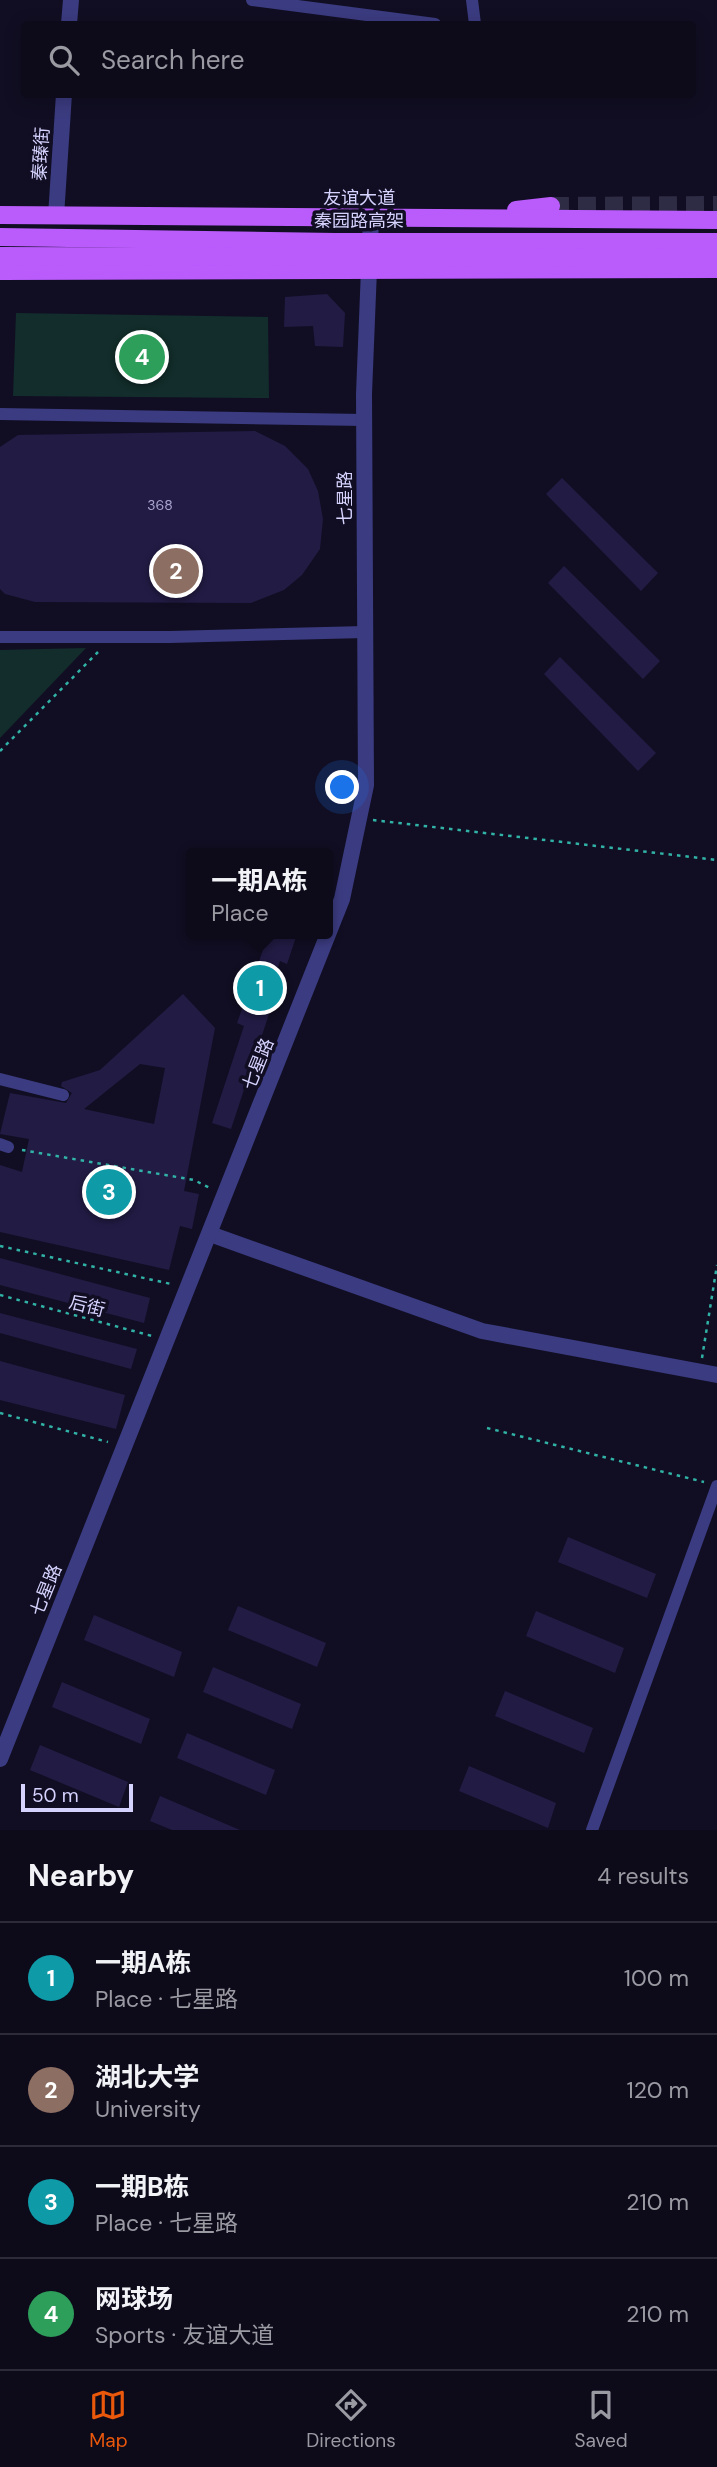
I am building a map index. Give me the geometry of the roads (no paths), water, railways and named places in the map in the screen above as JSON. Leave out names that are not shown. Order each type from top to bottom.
[{"type":"main road","points":[[478,219],[551,206]]},
{"type":"main road","name":"友谊大道","points":[[0,215],[717,220]]},
{"type":"main road","name":"秦园路高架","points":[[0,237],[335,242],[717,242]]},
{"type":"main road","name":"秦园路高架","points":[[0,256],[717,258]]},
{"type":"main road","points":[[0,271],[717,269]]},
{"type":"street","points":[[69,21],[71,0]]},
{"type":"street","points":[[251,0],[412,21]]},
{"type":"street","points":[[472,0],[475,21]]},
{"type":"street","name":"秦臻街","points":[[56,216],[64,98]]},
{"type":"street","name":"七星路","points":[[333,922],[342,899],[366,785],[364,419],[371,219]]},
{"type":"street","points":[[0,414],[364,419]]},
{"type":"street","points":[[0,637],[365,632]]},
{"type":"street","name":"七星路","points":[[0,1759],[326,939]]},
{"type":"street","points":[[0,1079],[63,1096]]},
{"type":"street","points":[[210,1234],[482,1331],[717,1375]]},
{"type":"street","points":[[592,1830],[717,1486]]},
{"type":"tunnel","points":[[551,206],[717,205]]},
{"type":"place","name":"网球场","points":[[142,357]]},
{"type":"place","name":"湖北大学","points":[[176,571]]},
{"type":"place","name":"一期A栋","points":[[260,988]]},
{"type":"place","name":"一期B栋","points":[[109,1192]]}]
